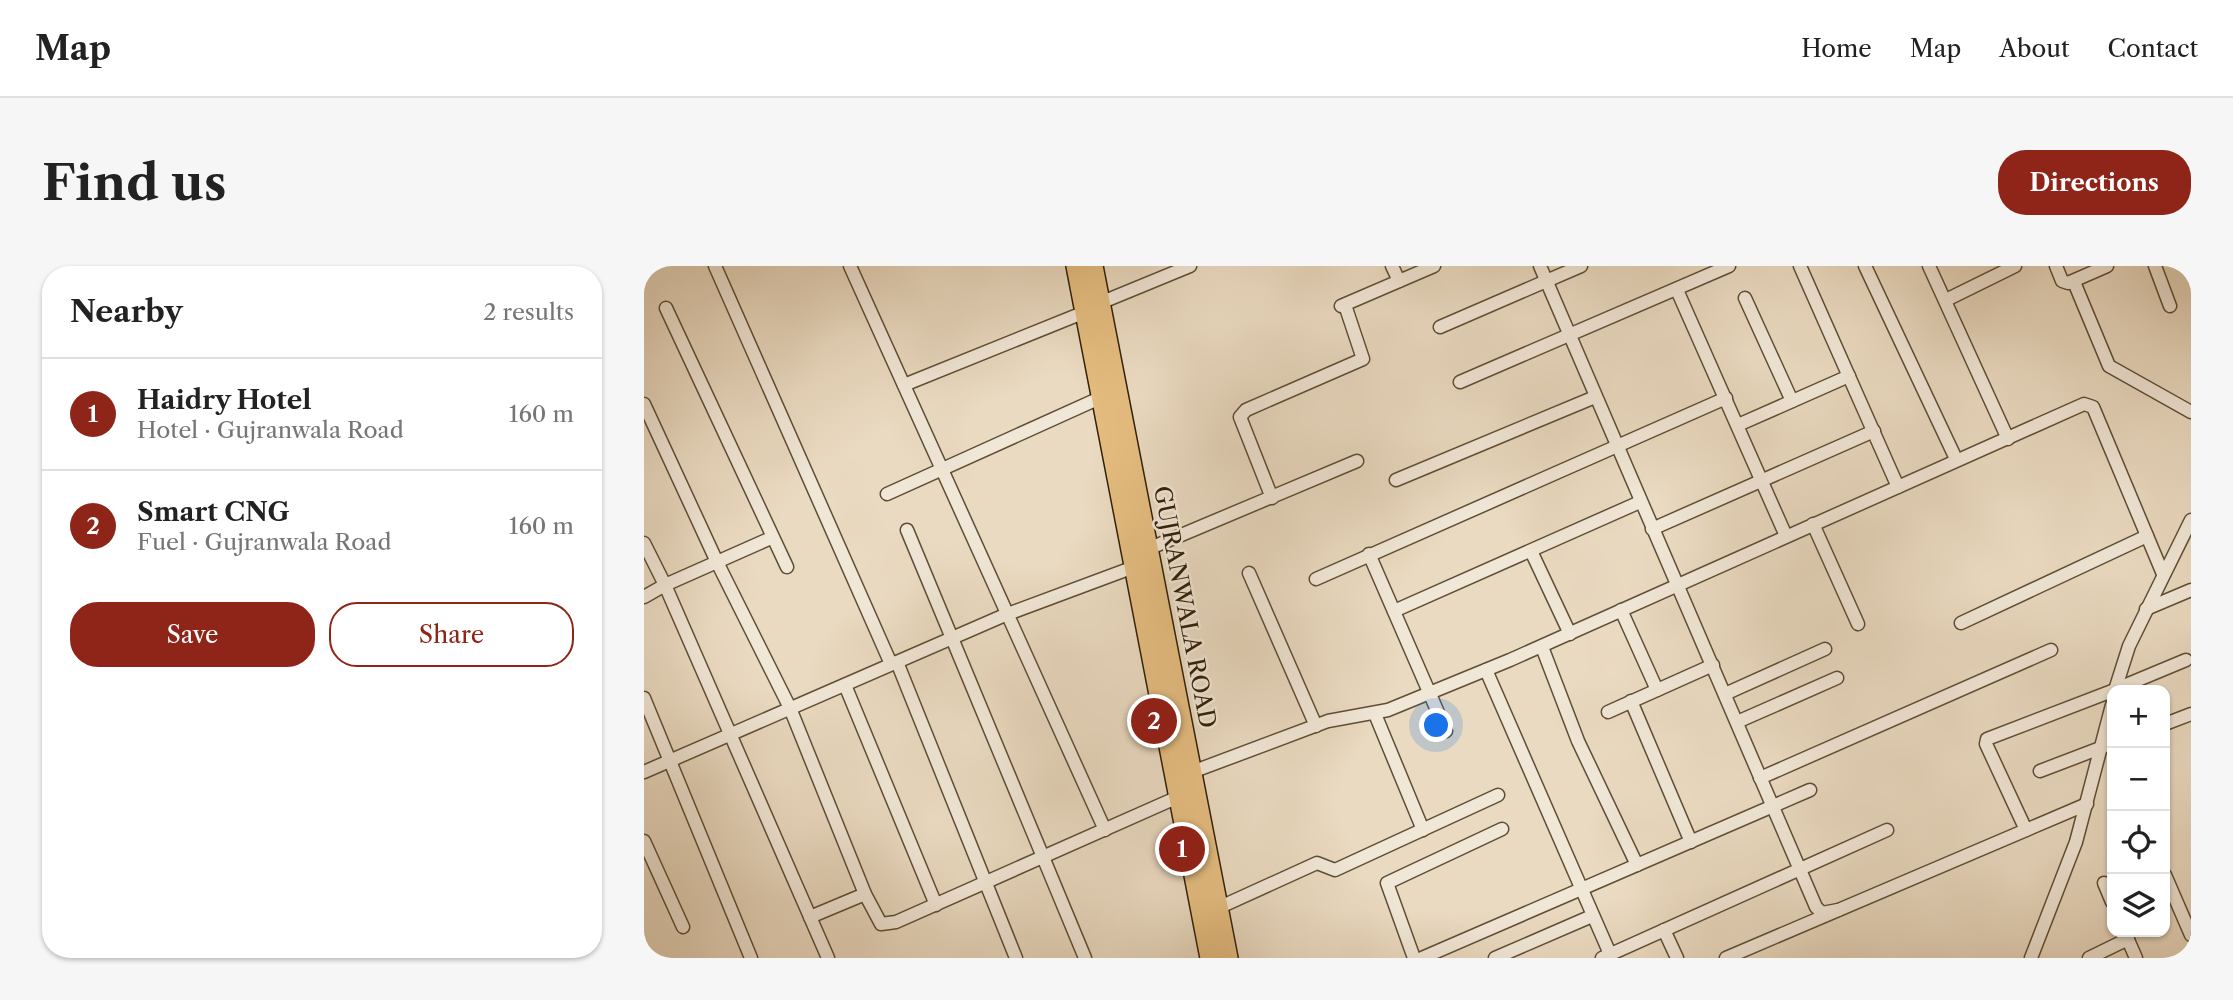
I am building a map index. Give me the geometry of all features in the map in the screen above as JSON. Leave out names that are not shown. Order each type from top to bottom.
[{"type":"highway","name":"GUJRANWALA ROAD","points":[[1076,266],[1092,307],[1148,549],[1228,958]]},
{"type":"highway","name":"GUJRANWALA ROAD","points":[[1093,266],[1092,307],[1102,397],[1209,958]]},
{"type":"street","points":[[715,266],[894,663],[1016,958]]},
{"type":"street","points":[[850,266],[1005,615],[1105,830]]},
{"type":"street","points":[[904,385],[1190,266]]},
{"type":"street","points":[[1392,266],[1399,281]]},
{"type":"street","points":[[1272,498],[1240,418],[1246,410],[1361,361],[1363,355],[1343,305],[1434,266]]},
{"type":"street","points":[[1540,266],[1817,910],[1822,913],[1838,911]]},
{"type":"street","points":[[1440,327],[1581,266]]},
{"type":"street","points":[[1461,382],[1729,266]]},
{"type":"street","points":[[1800,266],[1898,487]]},
{"type":"street","points":[[1865,266],[1956,458]]},
{"type":"street","points":[[1929,266],[2008,439]]},
{"type":"street","points":[[1946,300],[2015,266]]},
{"type":"street","points":[[2056,266],[2062,281],[2074,282],[2107,266]]},
{"type":"street","points":[[2155,266],[2171,306]]},
{"type":"street","points":[[2074,282],[2109,366],[2191,412]]},
{"type":"street","points":[[1677,290],[1786,536]]},
{"type":"street","points":[[1745,298],[1792,401]]},
{"type":"street","points":[[666,308],[786,568]]},
{"type":"street","points":[[1738,425],[1849,376]]},
{"type":"street","points":[[887,494],[1102,397]]},
{"type":"street","points":[[1396,480],[1595,397]]},
{"type":"street","points":[[1316,579],[1726,398]]},
{"type":"street","points":[[644,404],[717,562],[790,708],[875,918],[884,925],[936,905],[1178,797]]},
{"type":"street","points":[[1192,772],[1328,721],[1375,714],[1429,694],[1542,647],[1677,584],[1898,487],[1956,458],[2008,439],[2084,404],[2092,405],[2163,574]]},
{"type":"street","points":[[1652,528],[1874,431]]},
{"type":"street","points":[[1148,549],[1357,461]]},
{"type":"street","points":[[1394,611],[1640,502]]},
{"type":"street","points":[[2116,685],[2146,608],[2191,520]]},
{"type":"street","points":[[1813,524],[1858,624]]},
{"type":"street","points":[[907,530],[1085,958]]},
{"type":"street","points":[[1961,623],[2147,536]]},
{"type":"street","points":[[644,597],[771,538]]},
{"type":"street","points":[[644,543],[732,734],[828,958]]},
{"type":"street","points":[[1531,551],[1570,634]]},
{"type":"street","points":[[1369,554],[1446,732]]},
{"type":"street","points":[[644,772],[1005,615],[1134,567]]},
{"type":"street","points":[[1249,573],[1316,726]]},
{"type":"street","points":[[2146,608],[2191,590]]},
{"type":"street","points":[[1621,610],[1657,690]]},
{"type":"street","points":[[1542,647],[1578,741],[1637,865]]},
{"type":"street","points":[[1725,694],[1825,649]]},
{"type":"street","points":[[1760,778],[2051,650]]},
{"type":"street","points":[[2126,685],[2186,660]]},
{"type":"street","points":[[1608,712],[1713,665]]},
{"type":"street","points":[[1486,670],[1592,916],[1604,957],[1887,830]]},
{"type":"street","points":[[1737,722],[1837,678]]},
{"type":"street","points":[[845,685],[936,905]]},
{"type":"street","points":[[2026,830],[1986,744],[1987,739],[2107,693]]},
{"type":"street","points":[[644,698],[751,958]]},
{"type":"street","points":[[1631,701],[1691,842]]},
{"type":"street","points":[[2170,722],[2191,713]]},
{"type":"street","points":[[1375,714],[1423,830]]},
{"type":"street","points":[[2040,771],[2107,745]]},
{"type":"street","points":[[2031,958],[2076,842],[2107,748]]},
{"type":"street","points":[[1422,958],[1439,955],[1810,790]]},
{"type":"street","points":[[1218,908],[1317,863],[1322,863],[1329,870],[1335,870],[1498,795]]},
{"type":"street","points":[[1726,958],[2087,804]]},
{"type":"street","points":[[1415,958],[1387,883],[1502,829]]},
{"type":"street","points":[[644,841],[683,927]]},
{"type":"street","points":[[2104,883],[2107,890]]},
{"type":"street","points":[[2170,887],[2191,935]]},
{"type":"street","points":[[810,917],[865,894]]},
{"type":"street","points":[[1495,958],[1592,916]]},
{"type":"street","points":[[1664,930],[1677,958]]},
{"type":"street","points":[[2089,958],[2123,937]]},
{"type":"street","points":[[2127,937],[2136,958]]},
{"type":"place","name":"Smart CNG","points":[[1154,721]]},
{"type":"place","name":"Haidry Hotel","points":[[1182,849]]}]
